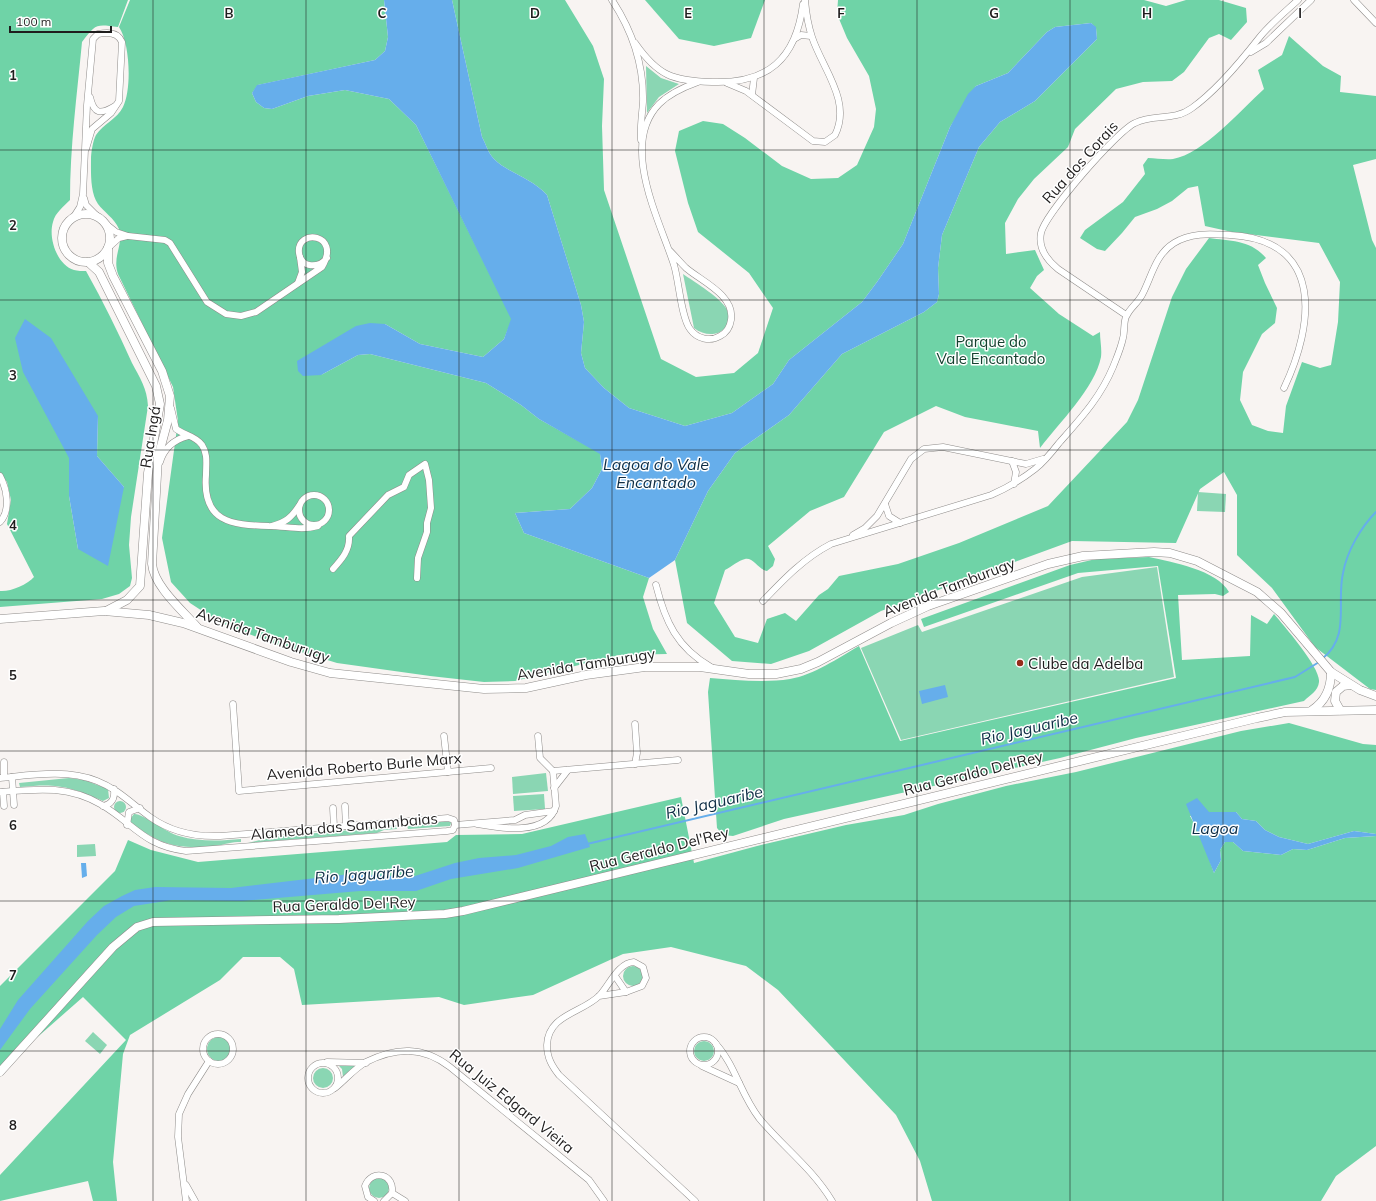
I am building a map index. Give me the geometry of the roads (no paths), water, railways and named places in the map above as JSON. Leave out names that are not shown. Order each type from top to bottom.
[{"type":"main road","points":[[82,214],[97,216],[106,224],[110,235],[109,247],[100,258],[88,262],[76,260],[70,257],[64,246],[62,234],[68,222],[82,214]]},
{"type":"main road","name":"Rua Ingá","points":[[109,247],[108,262],[113,276],[162,371],[170,396],[168,420],[158,457],[152,564],[153,574],[160,585],[197,628]]},
{"type":"main road","name":"Rua Ingá","points":[[88,262],[99,272],[156,386],[160,404],[148,472],[140,586],[127,600],[104,611]]},
{"type":"main road","name":"Avenida Tamburugy","points":[[0,619],[104,611],[150,615],[169,619],[197,628],[291,662],[330,673],[484,689],[526,688],[586,675],[645,667],[668,666],[712,668],[762,675],[789,672],[818,662],[891,623],[928,606],[1048,564],[1083,556],[1154,552],[1170,553],[1197,561],[1258,592],[1281,613],[1329,670],[1350,685],[1376,696]]},
{"type":"main road","points":[[1311,710],[1320,705],[1328,694],[1329,670]]},
{"type":"main road","points":[[1340,710],[1335,701],[1336,692],[1343,686],[1350,685]]},
{"type":"main road","name":"Rua Geraldo Del'Rey","points":[[0,1072],[113,947],[137,927],[153,922],[339,919],[445,914],[463,911],[1257,718],[1285,712],[1311,710],[1376,710]]},
{"type":"street","points":[[612,0],[629,27],[641,66],[643,86],[642,160],[649,195],[676,272],[687,323],[690,330],[697,336],[704,339],[712,339],[720,336],[727,331],[731,324],[731,308],[720,294],[685,267],[669,250]]},
{"type":"street","points":[[635,43],[648,62],[659,70],[679,79],[698,82],[727,83],[754,78],[767,72],[782,59],[796,38],[804,0]]},
{"type":"street","points":[[727,83],[752,95],[805,137],[813,141],[825,142],[835,136],[840,121],[839,99],[811,36],[804,0]]},
{"type":"street","name":"Rua dos Corais","points":[[1126,315],[1058,269],[1049,261],[1044,255],[1041,241],[1044,225],[1055,209],[1120,133],[1136,122],[1145,119],[1176,116],[1192,108],[1248,54],[1260,38],[1298,0]]},
{"type":"street","name":"Rua dos Corais","points":[[1248,54],[1266,43],[1310,0]]},
{"type":"street","points":[[1354,0],[1376,23]]},
{"type":"street","points":[[1276,22],[1281,28]]},
{"type":"street","points":[[73,218],[80,207],[83,194],[87,105],[93,39],[98,34],[114,34],[120,38],[122,47],[120,96],[117,105],[111,113],[92,129],[86,149]]},
{"type":"street","points":[[796,38],[801,35],[811,36]]},
{"type":"street","points":[[641,66],[648,62]]},
{"type":"street","points":[[752,95],[754,78]]},
{"type":"street","points":[[679,79],[682,84],[680,89]]},
{"type":"street","points":[[642,146],[651,116],[659,104],[680,89],[698,82]]},
{"type":"street","points":[[89,93],[93,109],[96,111],[105,112],[117,105]]},
{"type":"street","points":[[642,114],[651,116]]},
{"type":"street","points":[[83,194],[86,205],[97,216]]},
{"type":"street","points":[[106,224],[116,232],[128,236],[165,240],[170,243],[207,302],[226,314],[241,316],[256,312],[322,267],[328,254],[326,244],[319,238],[310,237],[302,242],[299,252],[302,272],[298,283]]},
{"type":"street","points":[[763,601],[811,555],[831,544],[991,495],[1014,484],[1036,469],[1101,393],[1121,346],[1126,315],[1140,300],[1160,257],[1170,246],[1183,238],[1204,234],[1236,235],[1251,238],[1276,248],[1287,256],[1298,273],[1305,294],[1306,309],[1302,340],[1292,372],[1284,388]]},
{"type":"street","points":[[109,247],[119,238],[128,236]]},
{"type":"street","points":[[300,256],[306,264],[315,266],[320,265],[326,258]]},
{"type":"street","points":[[676,272],[685,267]]},
{"type":"street","points":[[170,396],[174,426],[180,432],[196,440],[204,449],[207,462],[206,498],[216,514],[223,519],[237,524],[306,529],[323,524],[329,515],[330,509],[325,500],[315,495],[305,498],[291,518],[286,522],[272,526]]},
{"type":"street","points":[[158,473],[162,458],[169,445],[180,438],[188,436]]},
{"type":"street","points":[[844,540],[872,523],[885,504],[911,459],[924,449],[943,447],[1012,461],[1032,463],[1048,456]]},
{"type":"street","points":[[1012,461],[1016,472],[1014,484]]},
{"type":"street","points":[[333,569],[344,558],[350,544],[349,536],[388,495],[404,487],[409,475],[425,464],[429,480],[431,508],[427,523],[427,532],[418,558],[417,578]]},
{"type":"street","points":[[0,476],[6,494],[7,503],[6,512],[0,522]]},
{"type":"street","points":[[301,502],[299,514],[301,519],[306,524],[318,526]]},
{"type":"street","points":[[885,504],[889,516],[900,523]]},
{"type":"street","points":[[656,585],[662,606],[672,629],[685,648],[698,660],[712,668]]},
{"type":"street","name":"Avenida Roberto Burle Marx","points":[[233,704],[239,791],[379,777],[491,768]]},
{"type":"street","points":[[634,724],[637,753],[635,764]]},
{"type":"street","points":[[444,736],[448,772]]},
{"type":"street","points":[[477,824],[498,828],[528,828],[540,824],[554,811],[556,806],[553,771],[540,758],[538,736]]},
{"type":"street","points":[[553,771],[678,760]]},
{"type":"street","points":[[2,778],[4,762]]},
{"type":"street","points":[[554,788],[568,770]]},
{"type":"street","name":"Alameda das Samambaias","points":[[2,778],[73,774],[98,781],[114,789],[159,823],[182,833],[207,836],[244,835],[451,818],[454,820],[455,825],[450,831],[199,851],[175,850],[145,838],[103,806],[79,795],[55,789],[1,792],[4,806]]},
{"type":"street","points":[[12,777],[14,805]]},
{"type":"street","points":[[103,806],[114,799],[114,789]]},
{"type":"street","points":[[345,806],[346,826]]},
{"type":"street","points":[[127,825],[129,812],[140,808]]},
{"type":"street","points":[[333,808],[334,827]]},
{"type":"street","points":[[455,825],[477,824],[554,811]]},
{"type":"street","points":[[518,818],[519,829]]},
{"type":"street","points":[[402,822],[402,834]]},
{"type":"street","points":[[244,835],[244,847]]},
{"type":"street","points":[[599,996],[637,989],[645,983],[646,972],[644,967],[639,964],[626,964],[599,996],[560,1019],[554,1025],[547,1040],[548,1059],[559,1075],[695,1201]]},
{"type":"street","points":[[615,976],[626,992]]},
{"type":"street","points":[[216,1035],[225,1036],[232,1043],[233,1048],[231,1058],[223,1063],[214,1063],[209,1061],[204,1053],[207,1039],[216,1035]]},
{"type":"street","points":[[738,1083],[696,1063],[691,1056],[691,1047],[693,1043],[700,1037],[713,1040],[727,1058],[738,1083],[760,1118],[808,1168],[832,1201]]},
{"type":"street","points":[[700,1065],[709,1065],[716,1060],[718,1052],[716,1044]]},
{"type":"street","name":"Rua Juiz Edgard Vieira","points":[[366,1063],[320,1063],[312,1068],[308,1076],[310,1086],[322,1093],[332,1091],[366,1063],[402,1050],[424,1052],[433,1055],[450,1067],[589,1180],[604,1201]]},
{"type":"street","points":[[186,1201],[185,1183],[178,1137],[179,1114],[188,1094],[209,1061]]},
{"type":"street","points":[[325,1062],[330,1064],[338,1072],[338,1083],[335,1088]]},
{"type":"street","points":[[374,1201],[368,1197],[365,1192],[365,1186],[371,1176],[377,1174],[388,1177],[391,1182],[392,1193]]},
{"type":"street","points":[[185,1183],[195,1201]]},
{"type":"street","points":[[384,1201],[392,1193]]},
{"type":"street","points":[[392,1193],[405,1201]]},
{"type":"water","name":"Lagoa do Vale Encantado","points":[[384,0],[452,0],[482,137],[494,159],[506,168],[534,184],[547,195],[581,305],[584,322],[581,353],[585,368],[604,388],[629,408],[685,426],[732,413],[773,384],[789,360],[862,302],[903,244],[950,127],[968,94],[976,86],[1008,73],[1047,32],[1055,27],[1091,23],[1096,27],[1097,39],[1035,101],[1000,122],[979,147],[942,235],[938,268],[939,294],[937,302],[924,312],[842,354],[789,415],[735,453],[708,491],[675,560],[649,578],[524,533],[515,513],[570,509],[592,488],[602,469],[600,454],[539,419],[521,405],[486,383],[370,354],[358,355],[321,375],[303,376],[298,371],[297,361],[356,326],[370,323],[385,324],[420,344],[483,357],[504,339],[511,319],[416,125],[389,99],[345,90],[308,96],[272,109],[264,108],[256,102],[252,93],[257,85],[375,60],[385,51],[388,37]]},
{"type":"water","points":[[25,319],[51,338],[98,416],[97,456],[124,487],[108,566],[78,549],[69,496],[69,458],[23,372],[15,338]]},
{"type":"water","points":[[945,685],[948,697],[922,704],[919,691]]},
{"type":"water","name":"Lagoa","points":[[1197,798],[1209,812],[1236,812],[1242,819],[1256,821],[1265,830],[1279,837],[1308,844],[1354,831],[1376,834],[1376,836],[1345,838],[1307,850],[1293,849],[1281,855],[1243,851],[1233,842],[1225,842],[1220,850],[1221,860],[1214,873],[1186,804]]},
{"type":"water","points":[[585,834],[590,847],[518,868],[451,879],[416,891],[360,891],[242,901],[172,900],[134,906],[116,917],[97,935],[30,1009],[0,1050],[0,1029],[18,1000],[88,921],[104,906],[135,890],[155,887],[231,888],[350,874],[412,877],[455,863],[479,858],[516,855],[551,846],[568,837]]},
{"type":"water","points":[[81,863],[86,863],[87,876],[82,878]]},
{"type":"waterway","name":"Rio Jaguaribe","points":[[1322,659],[1331,650],[1337,640],[1340,630],[1341,585],[1348,556],[1360,532],[1376,512]]},
{"type":"waterway","name":"Rio Jaguaribe","points":[[587,844],[1295,677],[1319,662]]},
{"type":"place","name":"Clube da Adelba","points":[[1020,663]]},
{"type":"park label","name":"Parque do Vale Encantado","points":[[991,350]]}]
